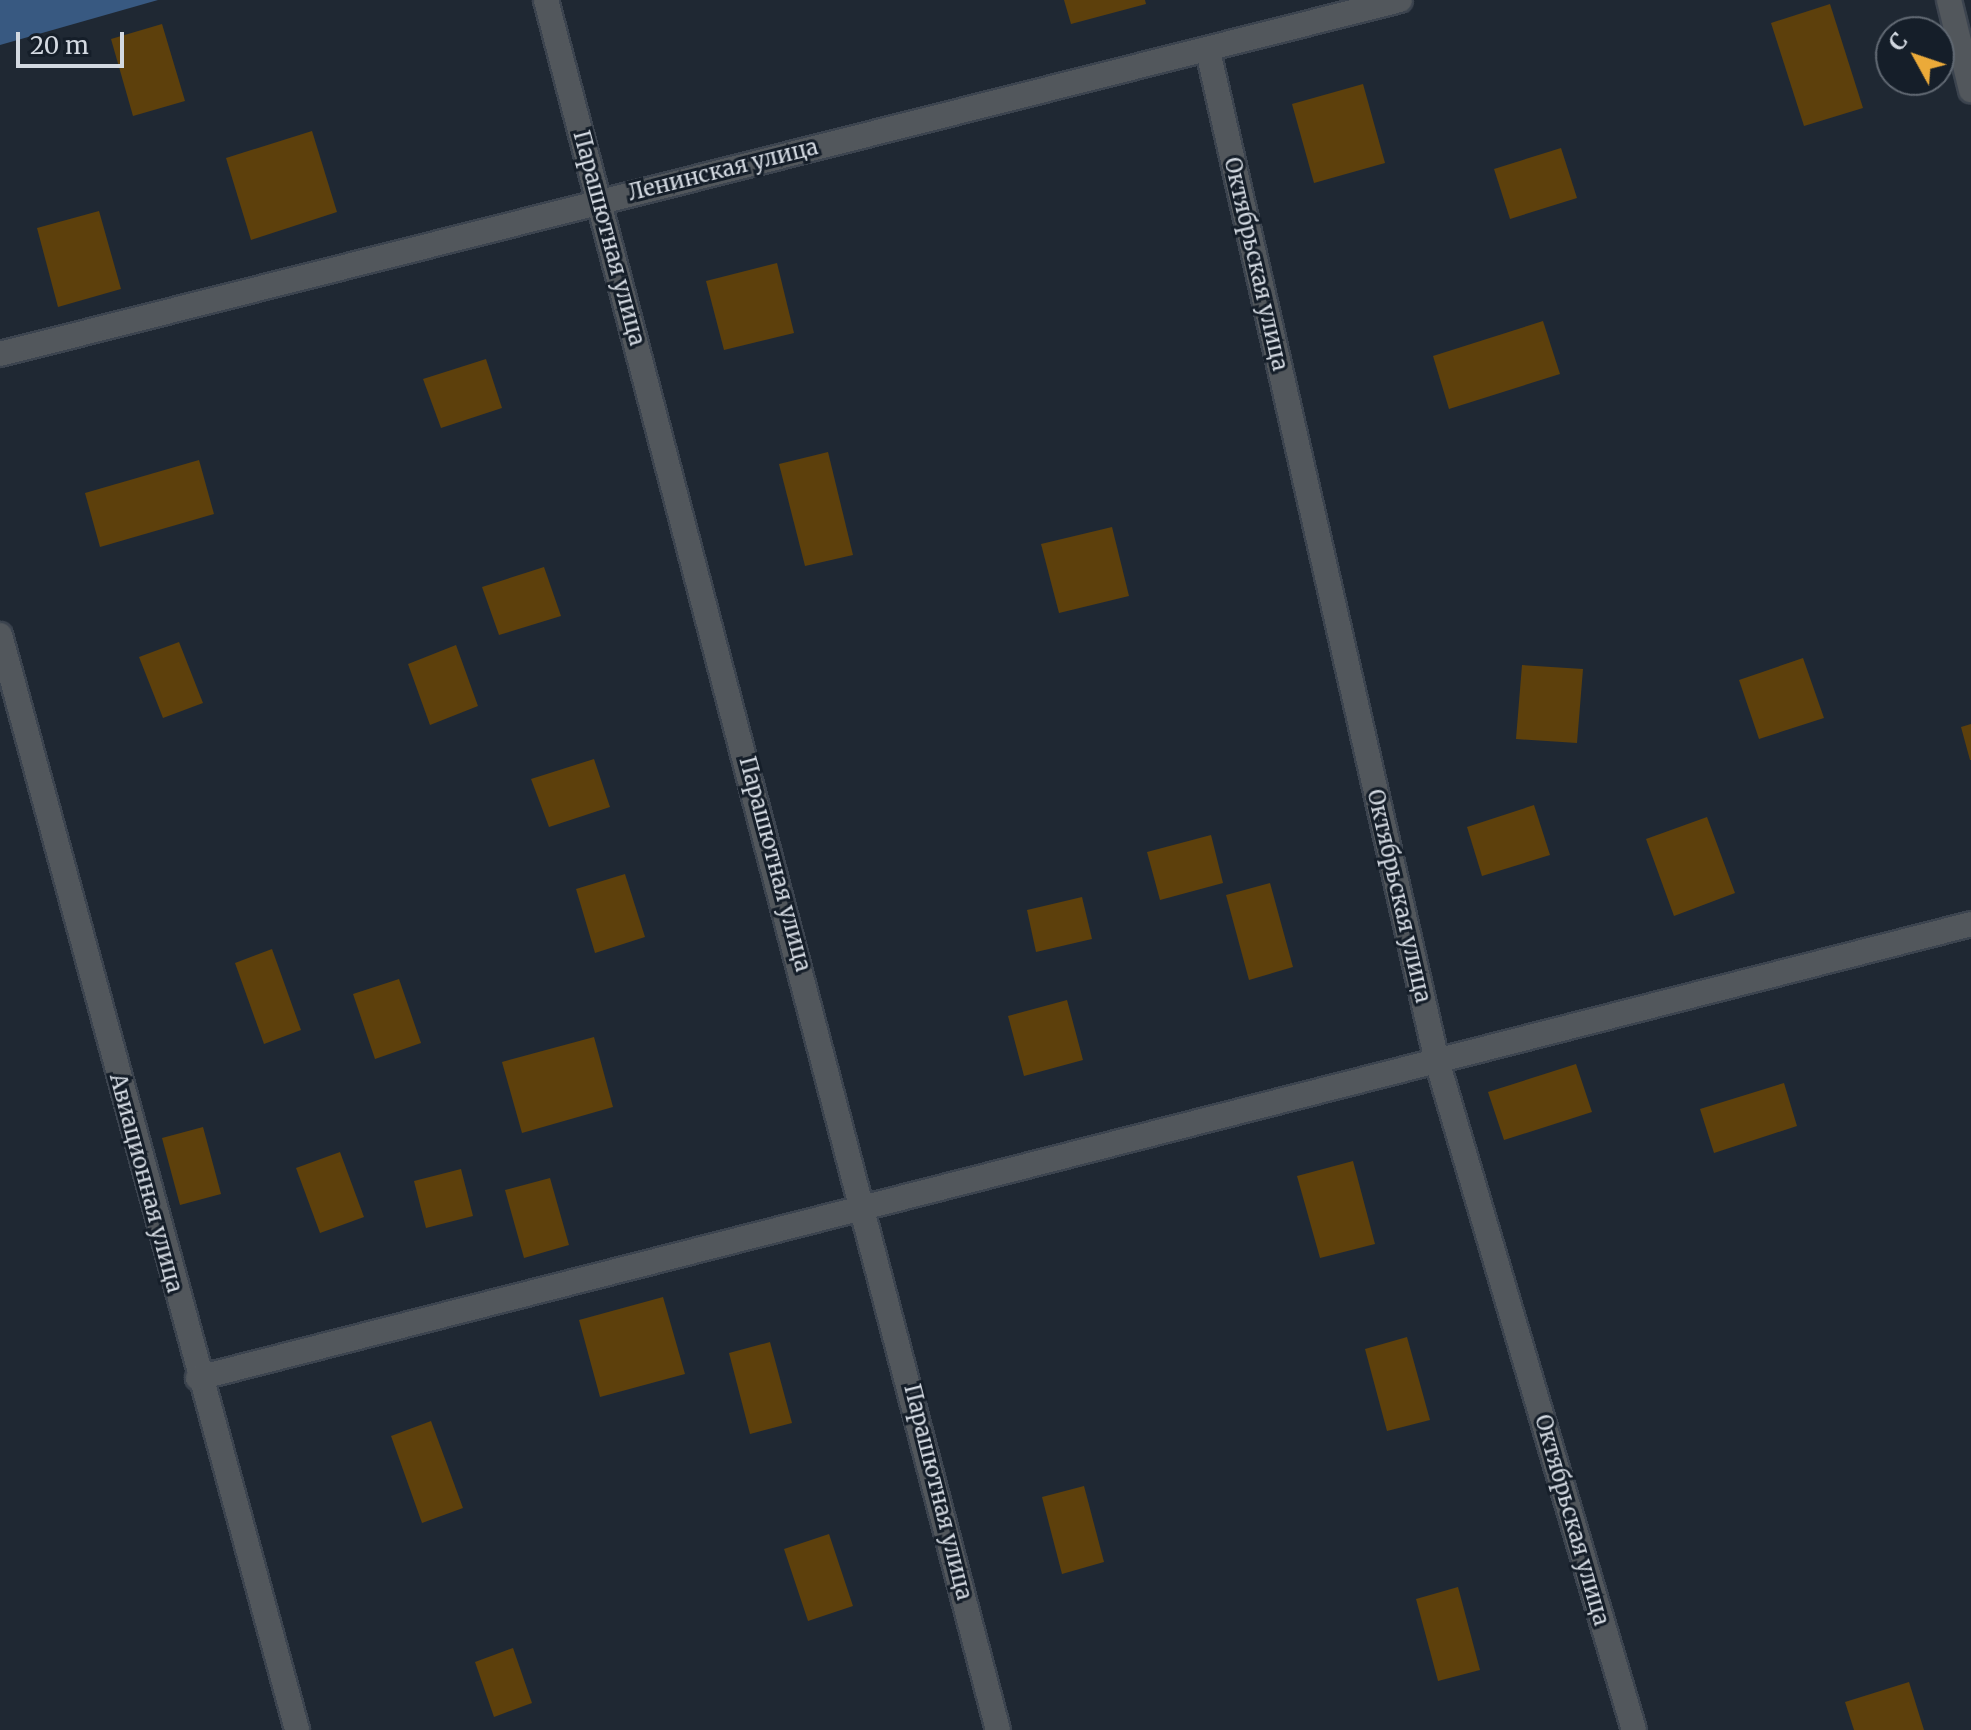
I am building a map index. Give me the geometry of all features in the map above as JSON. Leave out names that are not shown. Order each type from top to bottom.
[{"type":"street","name":"Парашютная улица","points":[[546,0],[865,1207],[998,1730]]},
{"type":"street","name":"Ленинская улица","points":[[0,354],[1400,0]]},
{"type":"street","points":[[1949,0],[1971,90]]},
{"type":"street","name":"Октябрьская улица","points":[[1208,51],[1437,1061],[1634,1730]]},
{"type":"street","name":"Авиационная улица","points":[[0,635],[198,1378],[297,1730]]},
{"type":"street","points":[[198,1378],[1971,924]]},
{"type":"shaded area","points":[[0,0],[158,0],[0,45]]},
{"type":"building","points":[[1064,0],[1145,0],[1146,4],[1071,24]]},
{"type":"building","points":[[1830,4],[1863,108],[1804,126],[1771,23]]},
{"type":"building","points":[[162,24],[185,101],[133,116],[111,39]]},
{"type":"building","points":[[1363,84],[1385,163],[1314,183],[1292,104]]},
{"type":"building","points":[[312,131],[337,212],[251,240],[226,158]]},
{"type":"building","points":[[1561,148],[1577,198],[1510,219],[1494,169]]},
{"type":"building","points":[[99,211],[121,289],[58,307],[37,228]]},
{"type":"building","points":[[777,263],[794,333],[724,350],[706,281]]},
{"type":"building","points":[[1543,321],[1560,374],[1449,409],[1433,356]]},
{"type":"building","points":[[486,359],[502,408],[441,428],[423,379]]},
{"type":"building","points":[[828,452],[853,555],[805,566],[779,464]]},
{"type":"building","points":[[199,460],[214,514],[100,547],[85,493]]},
{"type":"building","points":[[1112,527],[1129,596],[1059,613],[1041,544]]},
{"type":"building","points":[[544,567],[561,616],[499,635],[482,587]]},
{"type":"building","points":[[179,642],[203,703],[163,718],[139,657]]},
{"type":"building","points":[[456,645],[478,706],[430,725],[408,664]]},
{"type":"building","points":[[1803,658],[1824,718],[1759,739],[1739,680]]},
{"type":"building","points":[[1522,665],[1583,669],[1577,743],[1516,739]]},
{"type":"building","points":[[1971,724],[1971,760],[1970,760],[1961,727]]},
{"type":"building","points":[[594,759],[610,807],[549,827],[531,779]]},
{"type":"building","points":[[1534,805],[1550,855],[1482,876],[1467,827]]},
{"type":"building","points":[[1707,817],[1735,893],[1674,916],[1646,839]]},
{"type":"building","points":[[1211,835],[1223,883],[1160,900],[1147,852]]},
{"type":"building","points":[[625,874],[645,937],[595,953],[576,889]]},
{"type":"building","points":[[1270,883],[1293,967],[1249,980],[1226,895]]},
{"type":"building","points":[[1082,897],[1092,939],[1036,952],[1027,910]]},
{"type":"building","points":[[272,949],[301,1030],[264,1044],[235,963]]},
{"type":"building","points":[[399,979],[421,1043],[375,1059],[353,994]]},
{"type":"building","points":[[1067,1000],[1083,1060],[1024,1076],[1008,1016]]},
{"type":"building","points":[[594,1037],[613,1107],[522,1133],[502,1062]]},
{"type":"building","points":[[1576,1064],[1592,1112],[1504,1140],[1488,1092]]},
{"type":"building","points":[[1784,1083],[1797,1126],[1714,1153],[1700,1109]]},
{"type":"building","points":[[203,1127],[221,1194],[180,1205],[162,1138]]},
{"type":"building","points":[[340,1152],[364,1217],[320,1233],[296,1168]]},
{"type":"building","points":[[1353,1161],[1375,1244],[1320,1258],[1297,1176]]},
{"type":"building","points":[[461,1169],[473,1216],[426,1228],[414,1181]]},
{"type":"building","points":[[550,1178],[569,1245],[524,1258],[505,1190]]},
{"type":"building","points":[[663,1297],[685,1374],[600,1397],[579,1320]]},
{"type":"building","points":[[1407,1337],[1430,1420],[1387,1431],[1365,1349]]},
{"type":"building","points":[[770,1342],[792,1423],[750,1434],[729,1353]]},
{"type":"building","points":[[431,1421],[463,1508],[422,1523],[391,1436]]},
{"type":"building","points":[[1084,1486],[1104,1562],[1062,1574],[1042,1497]]},
{"type":"building","points":[[829,1534],[853,1606],[808,1621],[784,1549]]},
{"type":"building","points":[[1458,1587],[1480,1670],[1438,1681],[1416,1599]]},
{"type":"building","points":[[513,1648],[532,1703],[494,1717],[475,1662]]},
{"type":"building","points":[[1909,1682],[1924,1730],[1854,1730],[1845,1702]]}]
